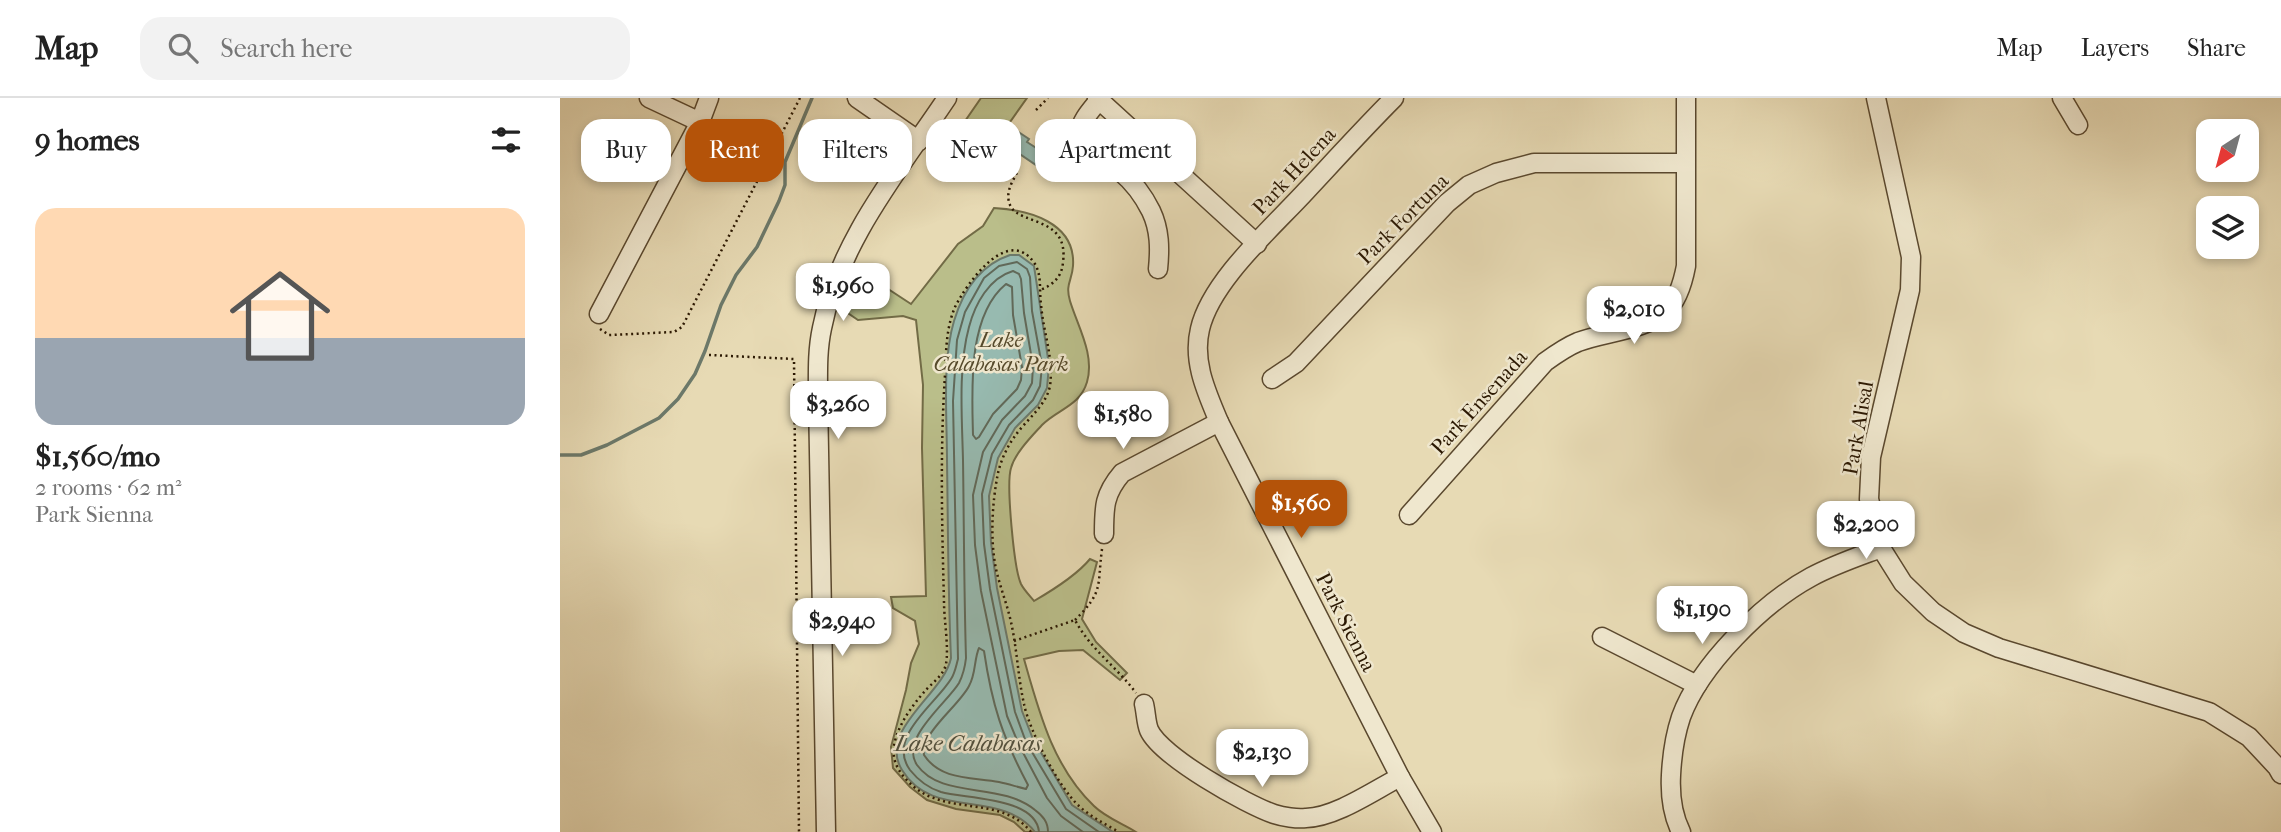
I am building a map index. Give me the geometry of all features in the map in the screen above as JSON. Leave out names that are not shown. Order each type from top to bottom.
[{"type":"street","points":[[649,98],[694,119]]},
{"type":"street","points":[[701,119],[709,98]]},
{"type":"street","points":[[857,98],[919,141]]},
{"type":"street","points":[[826,832],[818,397],[820,337],[832,288],[850,245],[947,98]]},
{"type":"street","name":"Park Helena","points":[[1257,244],[1394,98]]},
{"type":"street","name":"Park Ensenada","points":[[1409,515],[1545,362],[1579,342],[1655,320],[1668,310],[1683,283],[1686,266],[1686,98]]},
{"type":"street","name":"Park Alisal","points":[[1876,98],[1911,257],[1910,290],[1871,457],[1869,499],[1881,548],[1903,583],[1933,612],[1964,633],[1999,648],[2209,712],[2249,737],[2281,774]]},
{"type":"street","points":[[2062,98],[2078,125]]},
{"type":"street","points":[[1158,270],[1160,243],[1152,212],[1122,173],[1082,143],[1079,133],[1098,99],[1257,244]]},
{"type":"street","points":[[599,314],[685,151]]},
{"type":"street","name":"Park Fortuna","points":[[1272,379],[1296,363],[1447,203],[1469,185],[1496,173],[1534,163],[1685,163]]},
{"type":"street","name":"Park Sienna","points":[[1257,244],[1216,291],[1206,309],[1199,332],[1201,374],[1219,422],[1400,777],[1432,832]]},
{"type":"street","points":[[1104,534],[1104,504],[1111,486],[1122,473],[1219,422]]},
{"type":"street","points":[[1681,832],[1675,820],[1671,787],[1672,756],[1681,716],[1697,685],[1753,621],[1780,598],[1810,578],[1881,548]]},
{"type":"street","points":[[1602,637],[1697,685]]},
{"type":"street","points":[[1144,704],[1150,732],[1162,747],[1189,767],[1243,799],[1277,815],[1307,818],[1333,812],[1400,777]]},
{"type":"path","points":[[599,314],[597,323],[601,331],[609,335],[674,332],[682,327],[800,98]]},
{"type":"path","points":[[1037,110],[1048,98]]},
{"type":"path","points":[[1012,182],[1009,188],[1009,203],[1013,210],[1040,221],[1058,238],[1063,252],[1060,275],[1051,286],[1040,290]]},
{"type":"path","points":[[1031,832],[1016,818],[998,810],[958,805],[926,796],[906,780],[895,764],[893,748],[907,716],[946,665],[942,422],[949,324],[971,279],[980,268],[1004,253],[1022,253],[1032,260],[1040,278],[1051,368],[1049,390],[1004,454],[994,499],[996,569],[1014,641],[1028,721],[1067,793],[1080,807],[1119,832]]},
{"type":"path","points":[[709,355],[794,359],[799,832]]},
{"type":"path","points":[[1014,641],[1075,620],[1093,602],[1098,592],[1104,534]]},
{"type":"path","points":[[1075,620],[1102,657],[1127,680],[1144,704]]},
{"type":"green space","points":[[981,98],[1027,98],[1012,119],[966,119]]},
{"type":"green space","name":"Lake Calabasas Park","points":[[994,208],[1021,212],[1047,221],[1067,239],[1072,251],[1073,266],[1068,286],[1069,295],[1089,362],[1087,382],[1079,397],[1042,425],[1020,451],[1011,468],[1010,508],[1018,575],[1022,586],[1034,601],[1071,577],[1090,559],[1097,562],[1082,619],[1096,642],[1127,673],[1120,680],[1083,650],[1059,651],[1024,659],[1049,738],[1068,774],[1098,810],[1136,832],[1025,832],[1000,815],[956,809],[927,800],[910,787],[893,768],[891,747],[911,663],[919,644],[915,621],[893,608],[891,597],[926,596],[923,385],[916,320],[903,316],[858,320],[842,309],[849,286],[859,270],[911,304],[958,244],[983,226]]},
{"type":"water","points":[[1021,134],[1035,147],[1035,164],[1021,155]]},
{"type":"water","name":"Lake Calabasas","points":[[1010,255],[1019,255],[1034,266],[1049,365],[1047,388],[1038,405],[1015,428],[998,458],[989,496],[997,588],[1022,711],[1033,739],[1072,805],[1113,832],[1035,832],[1021,819],[1004,811],[931,795],[915,786],[902,770],[897,755],[898,741],[905,726],[946,672],[951,658],[946,390],[950,337],[962,299],[974,280],[990,265]]},
{"type":"waterway","points":[[560,455],[581,455],[607,445],[659,418],[678,399],[695,374],[721,305],[736,275],[757,247],[779,201],[785,185],[785,162],[812,98]]}]
